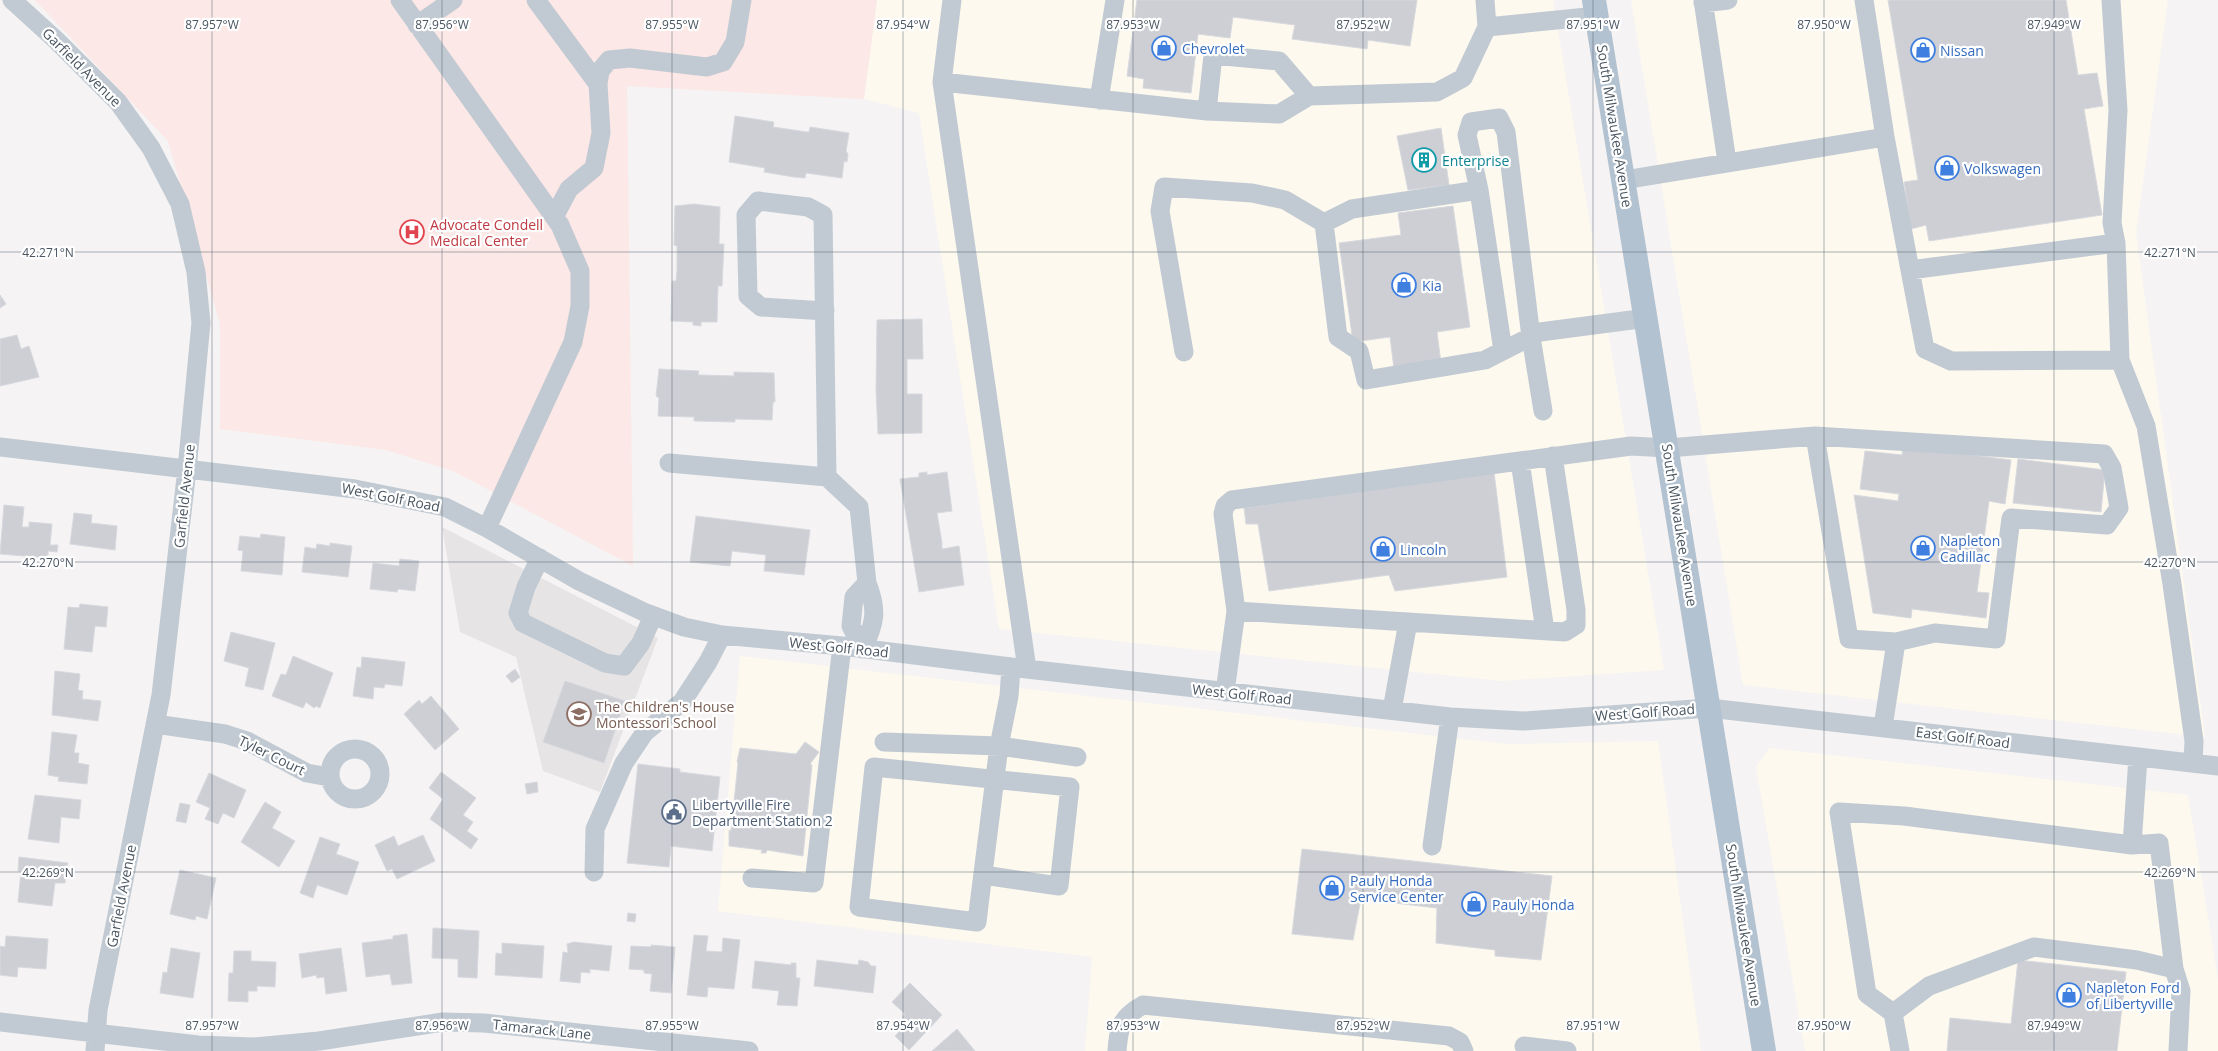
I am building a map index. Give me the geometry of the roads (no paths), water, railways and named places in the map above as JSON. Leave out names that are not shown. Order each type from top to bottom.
[{"type":"main road","name":"South Milwaukee Avenue","points":[[1596,8],[1764,1051]]},
{"type":"street","name":"Garfield Avenue","points":[[12,0],[56,40],[118,102],[151,148],[180,204],[196,272],[201,323],[187,469],[161,696],[98,1010],[95,1042]]},
{"type":"street","points":[[400,0],[560,225],[580,271],[580,306],[573,342],[487,528]]},
{"type":"street","points":[[417,25],[453,0]]},
{"type":"street","points":[[536,0],[598,84]]},
{"type":"street","points":[[554,217],[569,189],[594,168],[600,133],[598,84],[600,71],[609,60],[630,58],[707,67],[724,62],[736,42],[742,0]]},
{"type":"street","points":[[952,0],[942,82],[1019,668],[1009,696],[999,746],[995,779],[977,922],[859,907],[874,767],[995,779],[1070,787],[1059,886],[983,875]]},
{"type":"street","points":[[1099,100],[1116,0]]},
{"type":"street","points":[[942,82],[1207,111],[1279,114],[1309,96],[1437,92],[1463,78],[1486,27],[1488,0]]},
{"type":"street","points":[[1727,162],[1703,1],[1728,0]]},
{"type":"street","points":[[1864,0],[1885,136],[1925,348],[1951,361],[2120,360]]},
{"type":"street","points":[[2111,0],[2118,110],[2112,223],[2116,242],[2120,360],[2146,426],[2172,584],[2194,741],[2193,763]]},
{"type":"street","points":[[1486,27],[1596,8]]},
{"type":"street","points":[[1207,111],[1213,55],[1279,61],[1309,96]]},
{"type":"street","points":[[1503,351],[1479,190],[1467,135],[1471,122],[1499,118],[1506,132],[1531,337],[1543,411]]},
{"type":"street","points":[[1624,180],[1885,136]]},
{"type":"street","points":[[1184,352],[1160,211],[1164,187],[1252,193],[1285,200],[1324,223]]},
{"type":"street","points":[[1324,223],[1352,209],[1479,190]]},
{"type":"street","points":[[825,311],[761,307],[748,296],[746,215],[758,201],[808,207],[823,215],[825,311],[827,477]]},
{"type":"street","points":[[1324,223],[1338,337],[1359,351],[1366,380],[1485,360],[1540,332],[1647,318]]},
{"type":"street","points":[[1910,270],[2116,242]]},
{"type":"street","points":[[1225,692],[1236,611],[1223,514],[1225,506],[1232,500],[1631,446],[1668,448],[1815,436],[2104,454],[2112,468],[2118,508],[2106,525],[2011,518],[1996,639],[1934,633],[1896,642],[1849,639],[1815,436]]},
{"type":"street","name":"West Golf Road","points":[[0,447],[355,489],[445,507],[487,528],[579,581],[654,616],[684,627],[722,635],[842,646],[1450,717],[1523,720],[1709,708]]},
{"type":"street","points":[[1236,611],[1565,632],[1576,625],[1576,610],[1553,456]]},
{"type":"street","points":[[1520,461],[1546,631]]},
{"type":"street","points":[[669,463],[827,477],[859,507],[867,583],[874,599],[873,627],[863,649]]},
{"type":"street","points":[[540,558],[526,587],[518,613],[523,623],[605,663],[624,666],[641,643],[654,616]]},
{"type":"street","points":[[1392,710],[1408,622]]},
{"type":"street","points":[[594,872],[595,829],[624,763],[645,732],[682,702],[708,662],[722,635]]},
{"type":"street","points":[[1882,727],[1896,642]]},
{"type":"street","points":[[752,878],[814,883],[842,646]]},
{"type":"street","name":"East Golf Road","points":[[1709,708],[2218,766]]},
{"type":"street","points":[[1432,846],[1450,717]]},
{"type":"street","name":"Tyler Court","points":[[155,724],[225,734],[247,741],[307,773],[329,777]]},
{"type":"street","points":[[884,742],[999,746],[1077,758]]},
{"type":"street","points":[[2132,845],[2138,756]]},
{"type":"street","points":[[1900,1051],[1893,1013],[1867,994],[1839,812],[1904,816],[2132,845],[2159,843],[2174,970],[2181,991],[2178,1051]]},
{"type":"street","points":[[1893,1013],[1930,986],[2034,948],[2137,960],[2174,970]]},
{"type":"street","points":[[1117,1051],[1119,1028],[1124,1019],[1131,1012],[1142,1006],[1448,1036],[1460,1042],[1464,1051]]},
{"type":"street","name":"Tamarack Lane","points":[[0,1022],[95,1042],[254,1047],[319,1041],[443,1022],[476,1023],[749,1051]]},
{"type":"street","points":[[1524,1046],[1567,1051]]},
{"type":"place","name":"Chevrolet","points":[[1164,48]]},
{"type":"place","name":"Nissan","points":[[1923,50]]},
{"type":"place","name":"Enterprise","points":[[1424,160]]},
{"type":"place","name":"Volkswagen","points":[[1947,168]]},
{"type":"place","name":"Advocate Condell Medical Center","points":[[412,232]]},
{"type":"place","name":"Kia","points":[[1404,285]]},
{"type":"place","name":"Napleton Cadillac","points":[[1923,548]]},
{"type":"place","name":"Lincoln","points":[[1383,549]]},
{"type":"place","name":"The Children's House Montessori School","points":[[579,714]]},
{"type":"place","name":"Libertyville Fire Department Station 2","points":[[674,812]]},
{"type":"place","name":"Pauly Honda Service Center","points":[[1332,888]]},
{"type":"place","name":"Pauly Honda","points":[[1474,904]]},
{"type":"place","name":"Napleton Ford of Libertyville","points":[[2069,995]]}]
